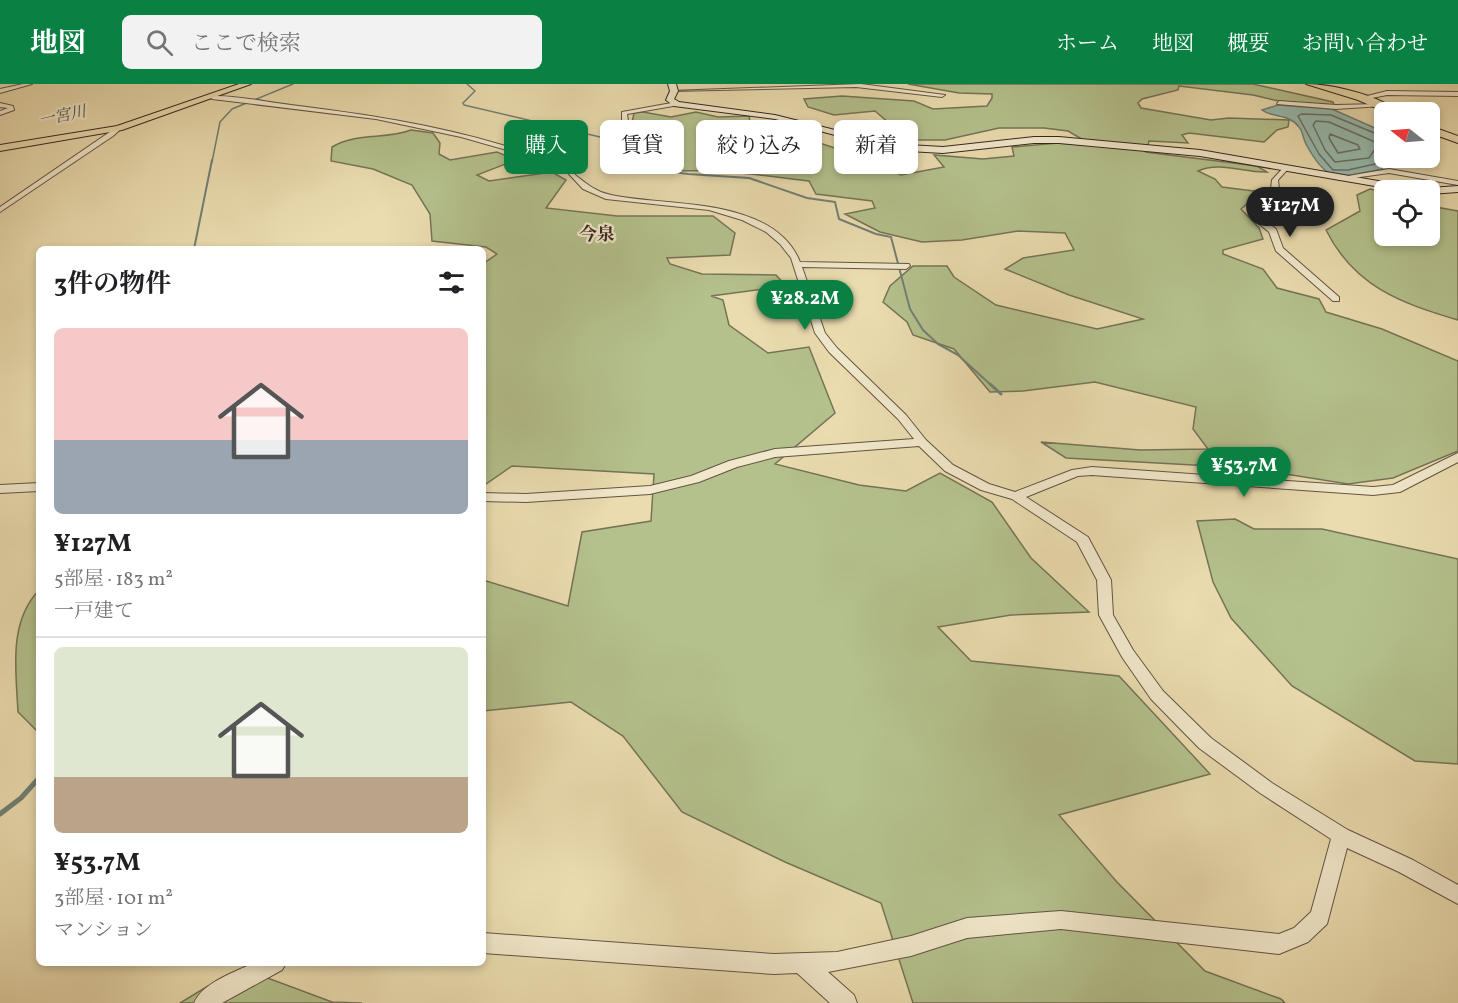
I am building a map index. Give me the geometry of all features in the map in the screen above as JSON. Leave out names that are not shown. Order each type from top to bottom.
[{"type":"highway","points":[[1311,84],[1362,98],[1374,104]]},
{"type":"highway","points":[[1440,133],[1458,141]]},
{"type":"main road","points":[[0,148],[119,128],[247,84]]},
{"type":"street","points":[[0,91],[29,84]]},
{"type":"street","points":[[677,104],[670,100],[673,88],[856,85],[942,95]]},
{"type":"street","points":[[1362,98],[1387,93],[1458,94]]},
{"type":"street","points":[[212,97],[376,117],[462,135],[547,160],[569,171],[585,188],[609,197],[688,204],[729,212],[774,234],[790,251],[797,264],[820,333],[833,350],[902,417],[949,468],[985,487],[1016,496],[1083,540],[1104,579],[1106,615],[1127,653],[1157,695],[1205,743],[1266,788],[1341,836],[1406,866],[1458,895]]},
{"type":"street","points":[[1279,103],[1336,107],[1374,106]]},
{"type":"street","points":[[625,120],[624,113],[630,111],[677,104],[775,117],[891,147],[943,150],[1034,140],[1059,140],[1189,152],[1374,184]]},
{"type":"street","points":[[0,105],[11,107],[11,110],[0,113]]},
{"type":"street","points":[[0,210],[119,128]]},
{"type":"street","points":[[1285,169],[1275,180],[1275,189],[1256,214],[1256,218],[1273,231],[1279,249],[1336,299]]},
{"type":"street","points":[[1339,178],[1389,171],[1458,183]]},
{"type":"street","points":[[1440,190],[1458,189]]},
{"type":"street","points":[[797,264],[906,266]]},
{"type":"street","points":[[486,497],[526,498],[650,490],[694,479],[733,464],[776,453],[922,441]]},
{"type":"street","points":[[1016,496],[1076,473],[1092,471],[1304,487],[1386,490],[1413,481],[1458,457]]},
{"type":"street","points":[[0,489],[36,487]]},
{"type":"street","points":[[486,943],[657,958],[774,964],[837,962],[870,956],[967,928],[1061,920],[1279,944],[1301,935],[1320,918],[1341,836]]},
{"type":"street","points":[[801,963],[846,1003]]},
{"type":"street","points":[[205,1003],[218,993],[269,966]]},
{"type":"green space","points":[[908,84],[1253,84],[1333,102],[1334,105],[1283,102],[1253,95],[1179,86],[1178,90],[1142,99],[1138,103],[1141,108],[1211,120],[1229,118],[1289,120],[1288,127],[1277,130],[1264,142],[1189,133],[1182,135],[1188,143],[1149,141],[1146,152],[1257,166],[1267,172],[1223,167],[1198,171],[1215,179],[1222,187],[1262,192],[1241,209],[1259,228],[1263,239],[1223,250],[1223,254],[1263,269],[1277,288],[1319,299],[1326,312],[1382,329],[1458,361],[1458,451],[1393,478],[1348,484],[1248,468],[1066,458],[1041,442],[1140,450],[1208,449],[1193,429],[1196,407],[1095,382],[1023,391],[990,392],[954,349],[913,335],[907,322],[883,302],[890,286],[913,266],[947,266],[954,277],[996,305],[1097,329],[1143,319],[1069,295],[1005,269],[1023,258],[1074,250],[1065,233],[1018,231],[962,240],[922,242],[880,232],[845,214],[875,208],[872,201],[816,194],[809,181],[752,174],[822,174],[822,144],[834,148],[834,174],[901,175],[918,174],[918,172],[944,167],[934,155],[983,159],[1014,156],[1012,147],[1058,143],[1092,145],[1068,131],[1044,128],[999,128],[945,140],[918,140],[918,120],[885,120],[875,111],[834,115],[808,107],[804,99],[842,96],[914,101],[933,109],[987,106],[992,98],[992,94],[959,93]]},
{"type":"green space","points":[[643,112],[671,117],[696,112],[718,117],[749,116],[750,120],[696,120],[696,171],[684,171],[684,120],[633,120],[634,113]]},
{"type":"green space","points":[[411,130],[433,133],[440,143],[439,154],[450,160],[497,152],[504,155],[504,165],[477,175],[489,181],[538,174],[556,174],[566,180],[546,208],[617,216],[713,216],[735,233],[730,255],[667,258],[670,264],[702,274],[776,275],[786,286],[711,296],[723,300],[729,325],[768,353],[809,347],[835,413],[775,464],[859,485],[906,491],[940,473],[992,502],[1031,558],[1089,612],[1011,615],[938,627],[971,661],[1119,676],[1210,774],[1059,815],[1116,881],[1205,971],[1281,999],[1285,1003],[913,1003],[881,903],[785,862],[682,812],[623,736],[571,702],[486,711],[486,581],[568,606],[582,532],[651,521],[654,474],[512,466],[486,484],[486,262],[497,254],[486,246],[432,241],[430,214],[412,185],[373,169],[331,161],[332,147],[341,142]]},
{"type":"green space","points":[[1370,189],[1374,190],[1374,246],[1440,246],[1440,208],[1458,211],[1458,320],[1417,307],[1381,290],[1365,279],[1337,249],[1326,230],[1360,211],[1357,195]]},
{"type":"green space","points":[[1235,519],[1254,529],[1322,529],[1458,559],[1458,764],[1415,761],[1292,686],[1231,618],[1213,582],[1197,521]]},
{"type":"green space","points":[[36,594],[36,730],[18,712],[16,648],[22,617]]},
{"type":"green space","points":[[254,973],[332,1002],[362,1003],[180,1003],[208,986]]},
{"type":"water","points":[[1278,105],[1332,109],[1374,128],[1374,168],[1382,169],[1345,176],[1329,173],[1314,158],[1295,123],[1262,110]]},
{"type":"waterway","points":[[212,162],[220,122],[232,109],[293,84]]},
{"type":"waterway","points":[[467,84],[475,91],[463,103],[464,105],[600,137]]},
{"type":"waterway","points":[[195,246],[212,160]]},
{"type":"waterway","points":[[684,173],[749,178],[807,198],[835,202],[839,219],[876,234],[891,237],[910,309],[923,330],[938,344],[958,355],[991,385]]},
{"type":"waterway","points":[[990,384],[1001,394]]},
{"type":"waterway","points":[[0,814],[21,798],[36,781]]},
{"type":"district","name":"今泉","points":[[597,234]]},
{"type":"water label","name":"一宮川","points":[[62,115]]}]
